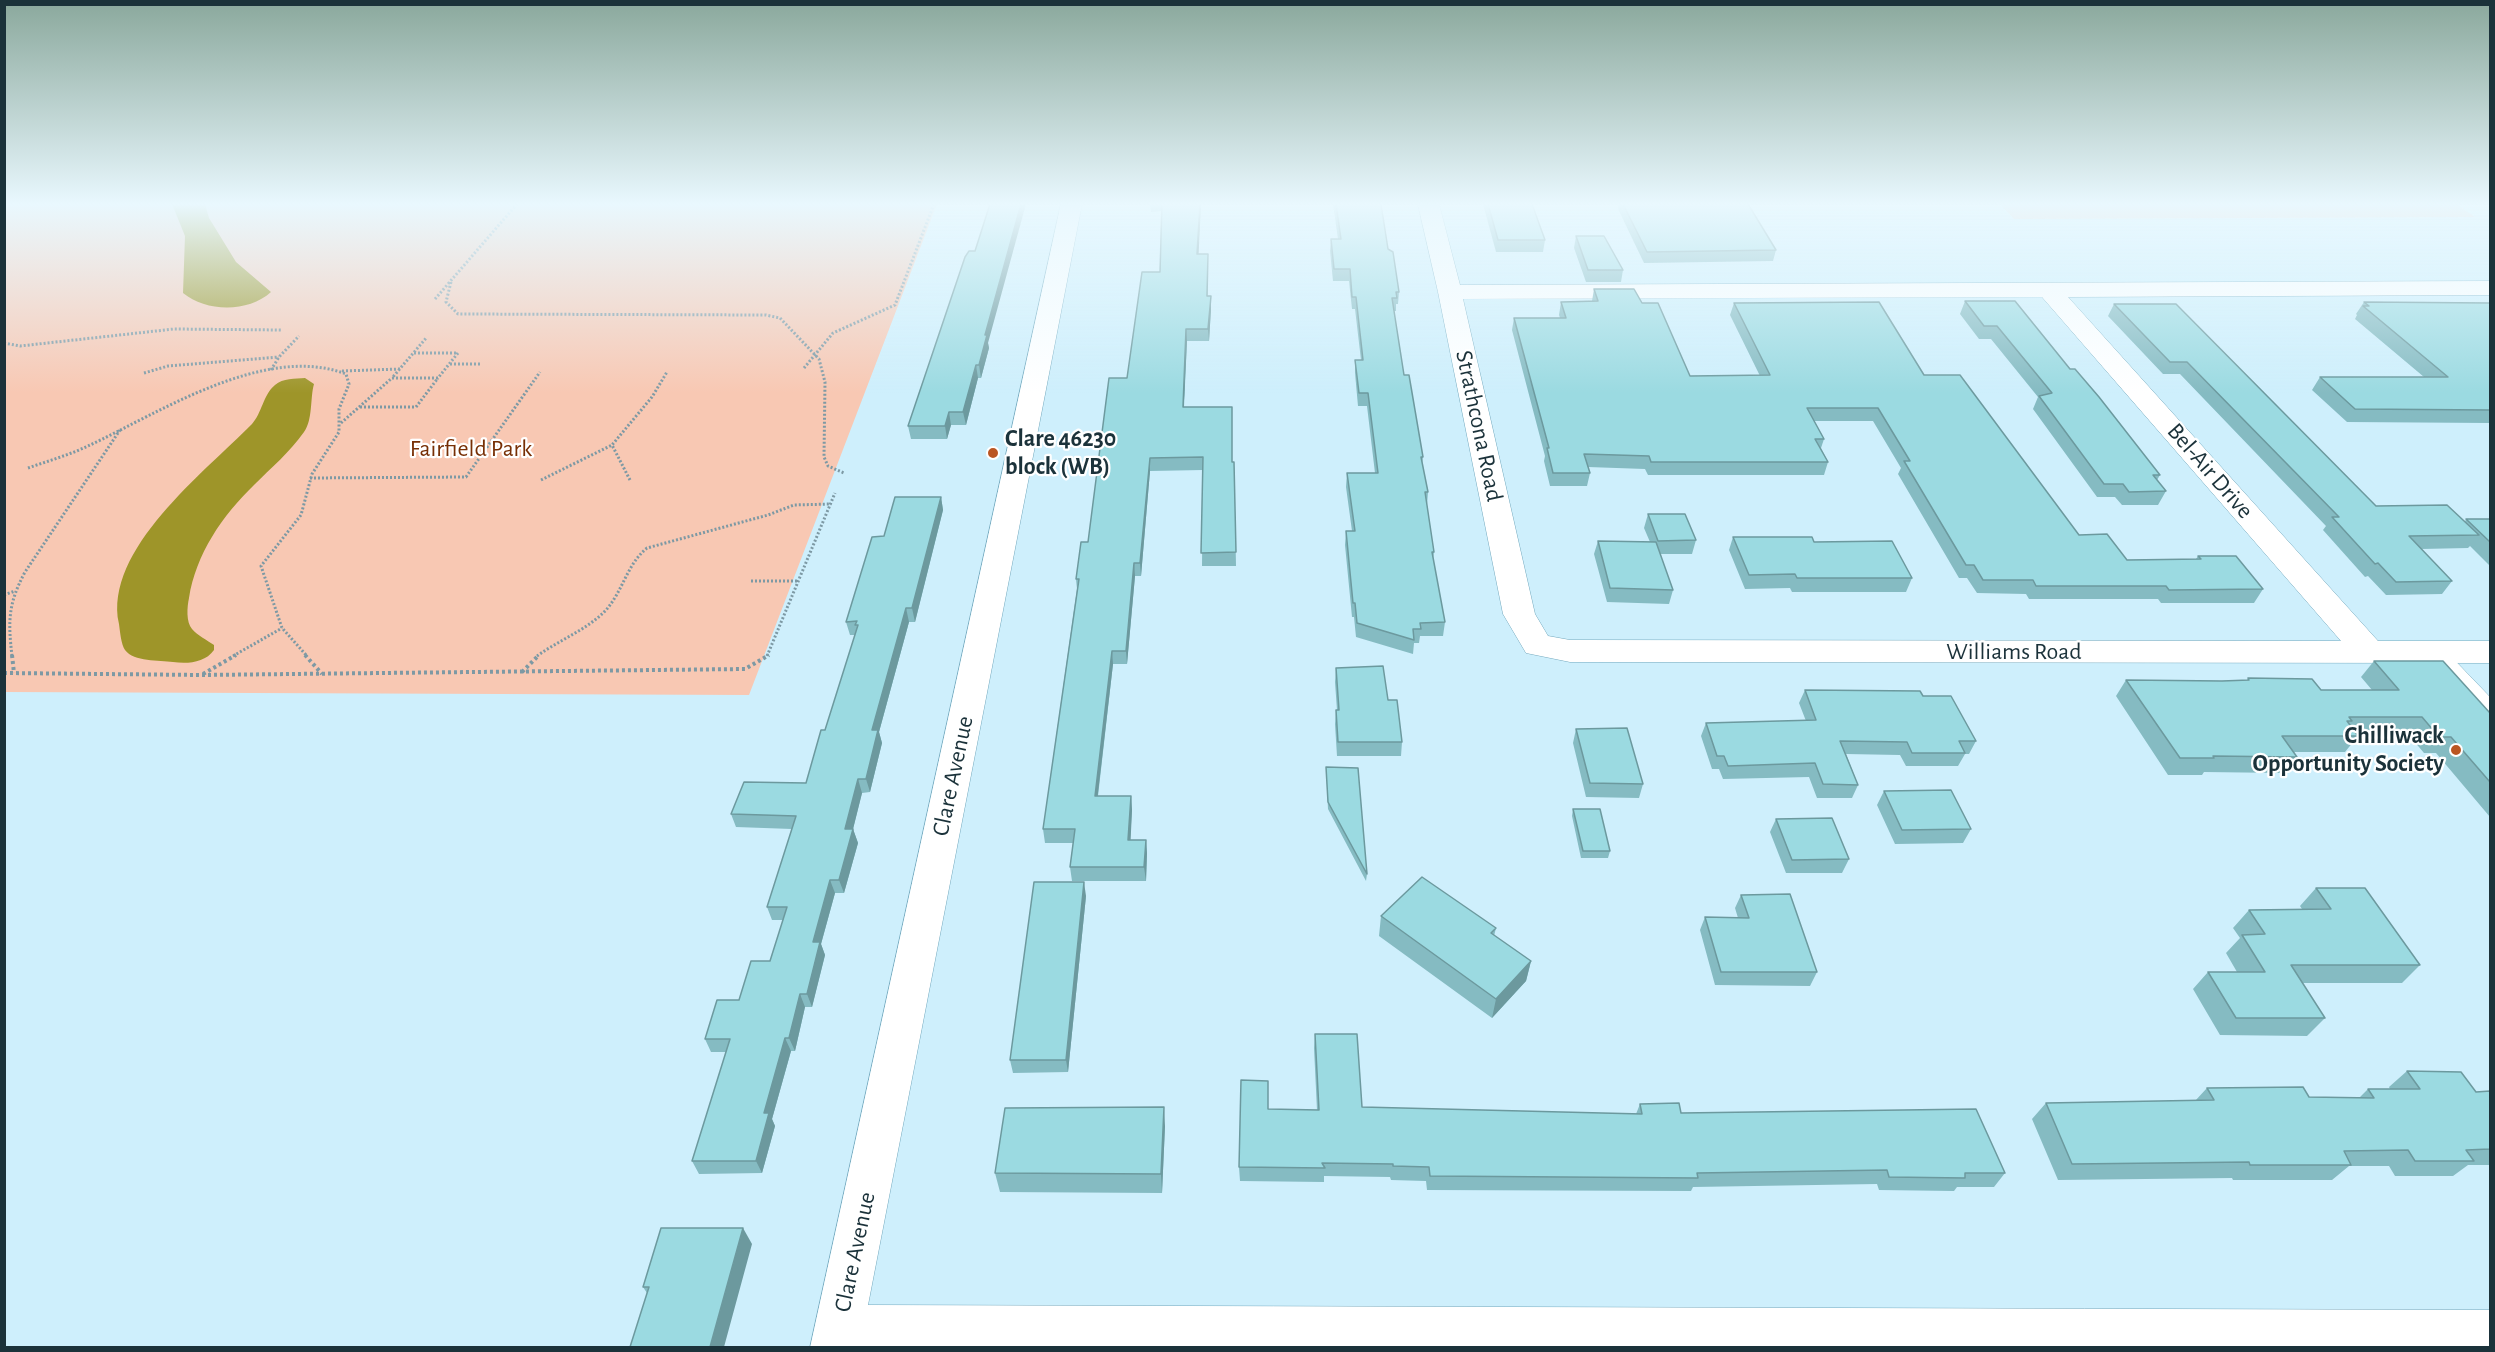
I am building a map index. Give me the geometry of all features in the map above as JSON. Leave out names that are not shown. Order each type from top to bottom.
[{"type":"street","name":"Clare Avenue","points":[[837,1339],[1059,267]]},
{"type":"street","name":"Strathcona Road","points":[[1444,267],[1520,614],[1537,645]]},
{"type":"street","points":[[1450,292],[2490,288]]},
{"type":"street","name":"Bel-Air Drive","points":[[2049,290],[2370,653]]},
{"type":"street","name":"Williams Road","points":[[1537,645],[1570,651],[2490,652]]},
{"type":"street","points":[[837,1339],[2027,1341],[2490,1335]]},
{"type":"lane","points":[[2436,652],[2490,709]]},
{"type":"path","points":[[435,299],[464,267]]},
{"type":"path","points":[[804,368],[833,333],[894,305],[909,267]]},
{"type":"path","points":[[451,282],[446,302],[458,314],[774,316],[780,318],[817,355],[825,382],[824,457],[828,466],[844,473]]},
{"type":"path","points":[[4,343],[20,346],[174,329],[282,330]]},
{"type":"path","points":[[272,370],[279,357],[299,336]]},
{"type":"path","points":[[340,424],[393,378],[427,337]]},
{"type":"path","points":[[360,407],[416,407],[458,353],[414,353]]},
{"type":"path","points":[[144,373],[168,366],[279,357]]},
{"type":"path","points":[[449,364],[480,364]]},
{"type":"path","points":[[28,468],[72,453],[178,399],[272,370],[321,367],[341,371],[401,369]]},
{"type":"path","points":[[323,674],[282,628],[263,578],[261,566],[301,515],[310,478],[334,440],[340,424],[339,409],[349,384],[348,377],[341,371]]},
{"type":"path","points":[[310,478],[466,477],[540,372]]},
{"type":"path","points":[[541,480],[612,445],[652,398],[667,372]]},
{"type":"path","points":[[393,378],[438,378]]},
{"type":"path","points":[[14,673],[8,623],[15,591],[25,572],[120,430]]},
{"type":"path","points":[[612,445],[630,480]]},
{"type":"path","points":[[4,673],[201,675],[745,669],[765,659],[770,653],[835,493]]},
{"type":"path","points":[[522,672],[558,642],[602,614],[614,602],[640,553],[647,548],[768,515],[794,504],[831,504]]},
{"type":"path","points":[[751,581],[799,581]]},
{"type":"path","points":[[4,595],[15,591]]},
{"type":"path","points":[[201,675],[282,628]]},
{"type":"green space","name":"Fairfield Park","points":[[5,267],[913,267],[749,695],[5,692]]},
{"type":"shaded area","points":[[184,267],[242,267],[271,292],[262,299],[239,307],[215,307],[203,304],[183,293]]},
{"type":"shaded area","points":[[305,378],[314,384],[307,427],[287,453],[242,497],[221,523],[204,551],[192,582],[187,610],[190,626],[214,645],[214,650],[206,658],[184,663],[147,660],[129,654],[125,650],[121,637],[118,596],[126,568],[142,541],[185,489],[252,424],[275,385],[285,380]]},
{"type":"building","points":[[962,267],[1004,267],[979,365],[976,365],[963,412],[949,412],[945,426],[908,426]]},
{"type":"building","points":[[1160,267],[1208,267],[1207,296],[1211,296],[1208,329],[1186,329],[1183,407],[1232,407],[1236,552],[1201,553],[1203,457],[1150,458],[1140,563],[1134,563],[1126,651],[1112,651],[1095,796],[1131,796],[1128,840],[1146,840],[1144,867],[1070,867],[1075,829],[1043,829],[1079,579],[1076,579],[1081,542],[1088,542],[1109,378],[1127,378],[1142,272],[1160,272]]},
{"type":"building","points":[[1334,267],[1395,267],[1399,292],[1396,292],[1397,298],[1392,298],[1404,375],[1409,375],[1423,457],[1421,457],[1428,492],[1425,492],[1434,552],[1432,552],[1445,622],[1420,623],[1421,629],[1413,629],[1414,640],[1357,623],[1346,531],[1355,531],[1347,473],[1378,473],[1368,393],[1359,393],[1355,360],[1363,360],[1356,297],[1352,297],[1350,269],[1334,269]]},
{"type":"building","points":[[1587,267],[1621,267],[1623,270],[1588,270]]},
{"type":"building","points":[[1594,289],[1634,289],[1642,303],[1658,303],[1690,376],[1770,375],[1734,303],[1879,302],[1924,375],[1960,375],[2079,535],[2107,534],[2127,560],[2236,556],[2263,589],[2169,590],[2166,586],[2036,586],[2033,580],[1983,580],[1974,565],[1966,565],[1904,461],[1910,461],[1878,408],[1807,408],[1824,439],[1815,439],[1828,462],[1651,462],[1649,456],[1584,454],[1590,473],[1553,473],[1547,448],[1549,448],[1514,318],[1566,318],[1561,302],[1598,301]]},
{"type":"building","points":[[1965,301],[2015,301],[2070,369],[2075,369],[2099,397],[2160,475],[2153,475],[2166,491],[2129,492],[2123,484],[2104,484],[2039,396],[2052,393],[1997,326],[1984,326]]},
{"type":"building","points":[[2364,302],[2490,303],[2490,410],[2355,409],[2320,377],[2448,377],[2363,306],[2369,306]]},
{"type":"building","points":[[2114,304],[2176,304],[2376,506],[2447,505],[2479,535],[2409,536],[2452,581],[2396,582],[2378,563],[2375,564],[2332,517],[2339,517],[2187,362],[2170,362]]},
{"type":"building","points":[[895,497],[941,497],[912,608],[906,608],[872,730],[878,730],[866,779],[858,779],[845,829],[853,829],[839,880],[830,880],[813,942],[820,942],[807,994],[800,994],[789,1038],[785,1038],[764,1113],[769,1113],[756,1161],[692,1161],[730,1039],[705,1039],[717,1000],[739,1000],[751,961],[770,961],[787,907],[767,907],[796,816],[731,814],[744,782],[806,783],[821,730],[825,730],[858,625],[855,625],[857,621],[846,622],[872,537],[884,536]]},
{"type":"building","points":[[1648,514],[1685,514],[1696,540],[1658,541]]},
{"type":"building","points":[[2466,519],[2490,519],[2490,542]]},
{"type":"building","points":[[1733,537],[1812,537],[1814,542],[1892,541],[1912,578],[1797,578],[1795,574],[1749,575]]},
{"type":"building","points":[[1598,541],[1656,542],[1673,590],[1610,588]]},
{"type":"building","points":[[2374,661],[2443,661],[2490,713],[2490,782],[2451,737],[2439,737],[2422,717],[2349,717],[2352,721],[2347,721],[2358,736],[2282,736],[2297,757],[2180,758],[2126,680],[2312,679],[2321,690],[2399,690]]},
{"type":"building","points":[[1383,666],[1388,700],[1397,700],[1402,742],[1338,742],[1336,710],[1339,710],[1336,668]]},
{"type":"building","points":[[1805,690],[1920,691],[1923,696],[1951,696],[1976,741],[1959,741],[1965,753],[1912,753],[1907,742],[1840,741],[1858,785],[1823,784],[1815,763],[1728,766],[1724,756],[1717,756],[1706,723],[1816,720]]},
{"type":"building","points":[[1627,728],[1643,784],[1590,783],[1576,729]]},
{"type":"building","points":[[1326,767],[1358,768],[1367,874],[1328,802]]},
{"type":"building","points":[[1951,790],[1971,829],[1902,830],[1884,791]]},
{"type":"building","points":[[1573,809],[1600,809],[1610,851],[1583,851]]},
{"type":"building","points":[[1832,818],[1849,859],[1792,860],[1776,819]]},
{"type":"building","points":[[1422,877],[1496,928],[1491,933],[1531,961],[1496,999],[1381,916]]},
{"type":"building","points":[[1034,882],[1084,882],[1066,1060],[1010,1060]]},
{"type":"building","points":[[2316,888],[2365,888],[2420,965],[2291,965],[2325,1018],[2236,1018],[2208,972],[2265,972],[2242,935],[2265,934],[2249,910],[2331,909]]},
{"type":"building","points":[[1790,894],[1817,972],[1721,972],[1705,917],[1749,918],[1741,895]]},
{"type":"building","points":[[1315,1034],[1357,1034],[1362,1107],[1642,1114],[1640,1104],[1679,1103],[1681,1113],[1976,1109],[2005,1173],[1965,1173],[1965,1178],[1889,1177],[1887,1170],[1697,1173],[1698,1178],[1430,1176],[1429,1167],[1393,1166],[1393,1164],[1322,1163],[1325,1168],[1239,1167],[1241,1080],[1268,1081],[1268,1109],[1319,1110]]},
{"type":"building","points":[[2407,1071],[2461,1072],[2476,1092],[2490,1091],[2490,1149],[2466,1150],[2474,1161],[2415,1161],[2408,1150],[2344,1151],[2351,1165],[2250,1165],[2249,1162],[2072,1164],[2046,1103],[2214,1100],[2207,1088],[2303,1087],[2309,1097],[2374,1098],[2368,1089],[2420,1089]]},
{"type":"building","points":[[1164,1107],[1161,1174],[995,1173],[1005,1108]]},
{"type":"building","points":[[661,1228],[743,1228],[710,1347],[630,1347],[649,1287],[643,1287]]},
{"type":"place","name":"Clare 46230 block (WB)","points":[[993,453]]},
{"type":"place","name":"Chilliwack Opportunity Society","points":[[2456,750]]}]
